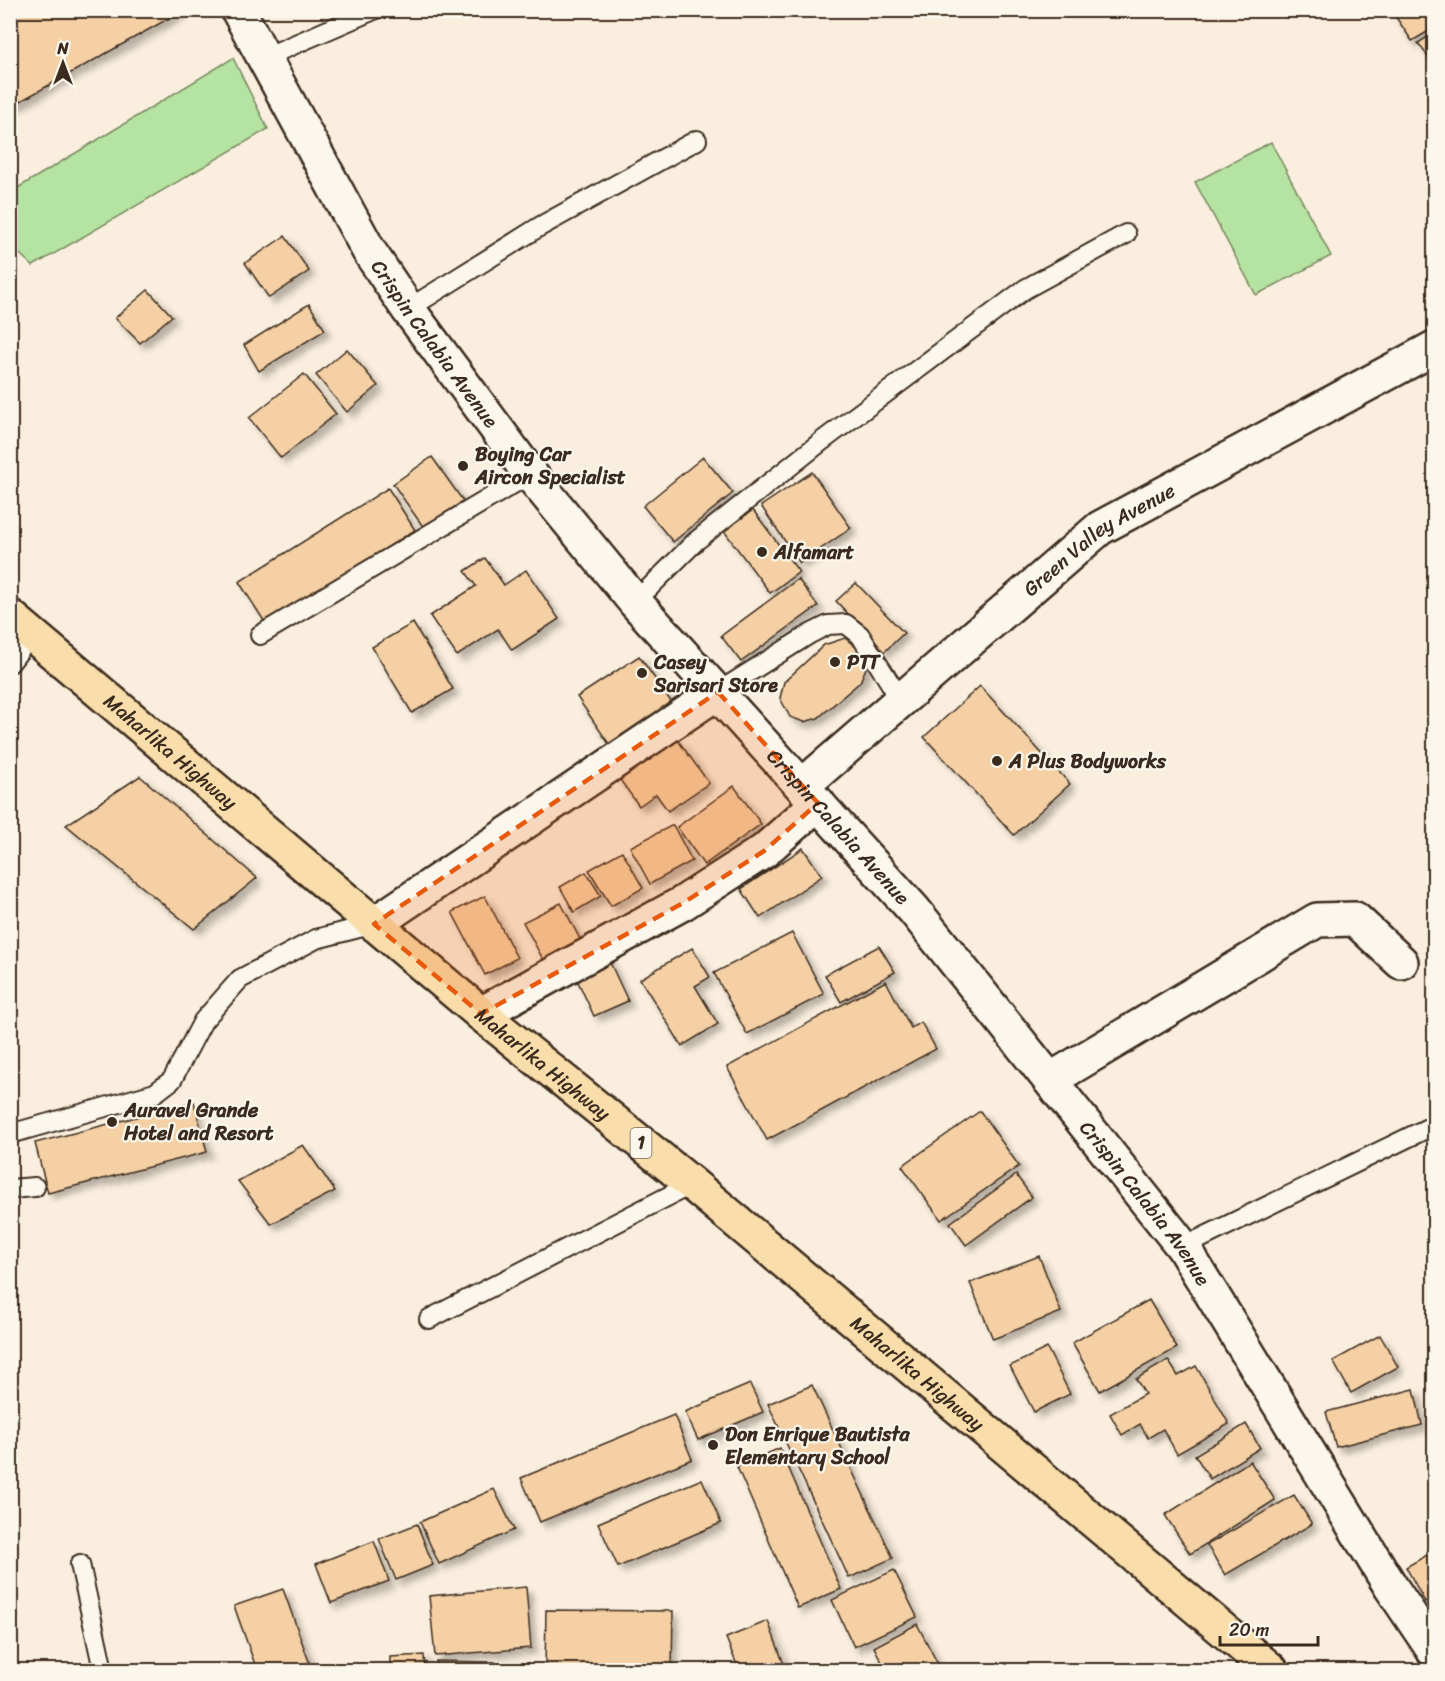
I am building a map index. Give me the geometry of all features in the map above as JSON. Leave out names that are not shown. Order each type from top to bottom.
[{"type":"main road","name":"Crispin Calabia Avenue","points":[[238,10],[369,251],[408,309],[530,474],[636,602],[914,910],[1183,1247],[1391,1587],[1434,1651]]},
{"type":"main road","name":"Green Valley Avenue","points":[[481,1014],[683,903],[764,851],[810,795],[900,699],[1100,528],[1434,348]]},
{"type":"main road","name":"Maharlika Highway","points":[[21,625],[481,1014],[692,1184],[1271,1671]]},
{"type":"main road","points":[[374,924],[718,693]]},
{"type":"main road","points":[[1050,1080],[1317,920],[1355,919],[1401,962]]},
{"type":"lane","points":[[263,58],[374,10]]},
{"type":"lane","points":[[408,309],[539,227],[697,140]]},
{"type":"lane","points":[[636,602],[696,541],[822,441],[1025,289],[1126,234]]},
{"type":"lane","points":[[260,635],[530,474]]},
{"type":"lane","points":[[718,693],[810,634],[828,626],[846,624],[861,635],[900,699]]},
{"type":"lane","points":[[10,663],[21,625]]},
{"type":"lane","points":[[10,1134],[155,1094],[172,1080],[203,1021],[240,979],[316,939],[374,924]]},
{"type":"lane","points":[[1183,1247],[1434,1125]]},
{"type":"lane","points":[[429,1319],[692,1184]]},
{"type":"lane","points":[[10,1190],[35,1187]]},
{"type":"lane","points":[[80,1564],[103,1671]]},
{"type":"highlighted area","points":[[718,692],[818,803],[764,851],[683,903],[481,1014],[374,924]]},
{"type":"green space","points":[[233,58],[268,129],[33,266],[11,246],[11,192]]},
{"type":"green space","points":[[1271,142],[1331,256],[1256,295],[1195,182]]},
{"type":"building","points":[[10,10],[182,10],[182,11],[10,107]]},
{"type":"building","points":[[1391,10],[1434,10],[1434,28],[1412,41]]},
{"type":"building","points":[[1434,33],[1434,65],[1418,43]]},
{"type":"building","points":[[285,236],[309,271],[269,298],[245,263]]},
{"type":"building","points":[[148,290],[172,316],[140,343],[115,318]]},
{"type":"building","points":[[309,304],[325,330],[259,371],[244,345]]},
{"type":"building","points":[[347,349],[378,386],[347,412],[316,375]]},
{"type":"building","points":[[304,374],[336,414],[281,458],[249,418]]},
{"type":"building","points":[[432,457],[463,501],[424,528],[393,484]]},
{"type":"building","points":[[703,457],[733,493],[673,542],[643,506]]},
{"type":"building","points":[[812,472],[851,528],[800,563],[761,506]]},
{"type":"building","points":[[388,488],[415,530],[266,624],[239,582]]},
{"type":"building","name":"Alfamart","points":[[753,510],[799,572],[770,593],[724,531]]},
{"type":"building","points":[[485,558],[504,585],[526,570],[559,619],[512,650],[498,629],[457,656],[430,616],[476,586],[465,571]]},
{"type":"building","points":[[798,579],[818,606],[741,662],[721,636]]},
{"type":"building","points":[[856,583],[904,633],[884,652],[836,601]]},
{"type":"building","points":[[413,623],[453,689],[412,713],[372,647]]},
{"type":"building","points":[[845,638],[858,649],[864,658],[866,668],[860,682],[818,718],[804,722],[790,717],[780,698],[784,682],[824,645]]},
{"type":"building","points":[[639,656],[672,703],[609,744],[577,697]]},
{"type":"building","name":"A Plus Bodyworks","points":[[980,686],[1070,784],[1014,835],[924,737]]},
{"type":"building","points":[[677,739],[709,783],[668,811],[656,794],[639,806],[615,773],[648,750],[652,757]]},
{"type":"building","points":[[140,776],[257,878],[194,929],[66,825]]},
{"type":"building","points":[[734,786],[761,824],[704,865],[677,827]]},
{"type":"building","points":[[673,825],[692,861],[650,884],[630,847]]},
{"type":"building","points":[[803,848],[822,876],[760,918],[741,889]]},
{"type":"building","points":[[622,851],[643,888],[611,906],[589,870]]},
{"type":"building","points":[[586,872],[601,896],[574,912],[560,887]]},
{"type":"building","points":[[485,896],[517,958],[485,975],[452,912]]},
{"type":"building","points":[[561,903],[582,943],[545,963],[523,922]]},
{"type":"building","points":[[792,933],[824,994],[747,1034],[714,973]]},
{"type":"building","points":[[879,946],[895,972],[841,1002],[825,975]]},
{"type":"building","points":[[692,948],[710,977],[695,986],[718,1024],[682,1046],[640,979]]},
{"type":"building","points":[[607,956],[628,1001],[594,1016],[573,971]]},
{"type":"building","points":[[886,981],[911,1028],[921,1022],[936,1049],[767,1140],[727,1067]]},
{"type":"building","points":[[194,1102],[207,1152],[48,1193],[35,1143]]},
{"type":"building","points":[[980,1111],[1019,1166],[941,1220],[902,1166]]},
{"type":"building","points":[[303,1145],[335,1191],[271,1224],[238,1181]]},
{"type":"building","points":[[1016,1175],[1032,1197],[966,1245],[950,1223]]},
{"type":"building","points":[[1039,1256],[1061,1312],[993,1339],[970,1283]]},
{"type":"building","points":[[1149,1300],[1177,1348],[1100,1391],[1072,1343]]},
{"type":"building","points":[[1380,1335],[1398,1367],[1351,1393],[1333,1361]]},
{"type":"building","points":[[1047,1348],[1070,1394],[1034,1412],[1010,1366]]},
{"type":"building","points":[[1168,1360],[1178,1376],[1196,1366],[1229,1424],[1177,1454],[1163,1429],[1148,1438],[1140,1424],[1122,1435],[1110,1414],[1145,1394],[1136,1379]]},
{"type":"building","points":[[750,1384],[763,1412],[698,1440],[685,1412]]},
{"type":"building","points":[[812,1385],[893,1558],[849,1578],[768,1404]]},
{"type":"building","points":[[1414,1389],[1422,1425],[1336,1447],[1326,1412]]},
{"type":"building","points":[[674,1415],[692,1459],[540,1522],[521,1478]]},
{"type":"building","points":[[1246,1424],[1260,1448],[1210,1479],[1195,1455]]},
{"type":"building","points":[[780,1448],[841,1589],[798,1608],[737,1467]]},
{"type":"building","points":[[1250,1461],[1275,1500],[1190,1554],[1165,1515]]},
{"type":"building","points":[[702,1479],[721,1523],[618,1567],[598,1523]]},
{"type":"building","points":[[494,1489],[514,1530],[439,1564],[420,1522]]},
{"type":"building","points":[[1294,1495],[1312,1524],[1225,1575],[1207,1545]]},
{"type":"building","points":[[417,1524],[433,1565],[396,1580],[379,1539]]},
{"type":"building","points":[[374,1541],[389,1581],[331,1603],[316,1564]]},
{"type":"building","points":[[1434,1551],[1434,1597],[1425,1602],[1406,1567]]},
{"type":"building","points":[[894,1570],[917,1617],[854,1647],[832,1600]]},
{"type":"building","points":[[526,1587],[531,1648],[435,1656],[429,1596]]},
{"type":"building","points":[[283,1589],[312,1670],[257,1670],[234,1606]]},
{"type":"building","points":[[546,1610],[673,1611],[672,1668],[545,1668]]},
{"type":"building","points":[[768,1621],[786,1670],[739,1670],[726,1638]]},
{"type":"building","points":[[917,1624],[941,1670],[886,1670],[874,1647]]},
{"type":"building","points":[[424,1655],[425,1670],[390,1670],[390,1657]]},
{"type":"building","points":[[436,1661],[495,1662],[495,1670],[436,1670]]},
{"type":"place","name":"Boying Car Aircon Specialist","points":[[463,466]]},
{"type":"place","name":"Alfamart","points":[[762,552]]},
{"type":"place","name":"PTT","points":[[835,662]]},
{"type":"place","name":"Casey Sarisari Store","points":[[642,673]]},
{"type":"place","name":"A Plus Bodyworks","points":[[997,761]]},
{"type":"place","name":"Auravel Grande Hotel and Resort","points":[[112,1122]]},
{"type":"place","name":"Don Enrique Bautista Elementary School","points":[[713,1445]]}]
